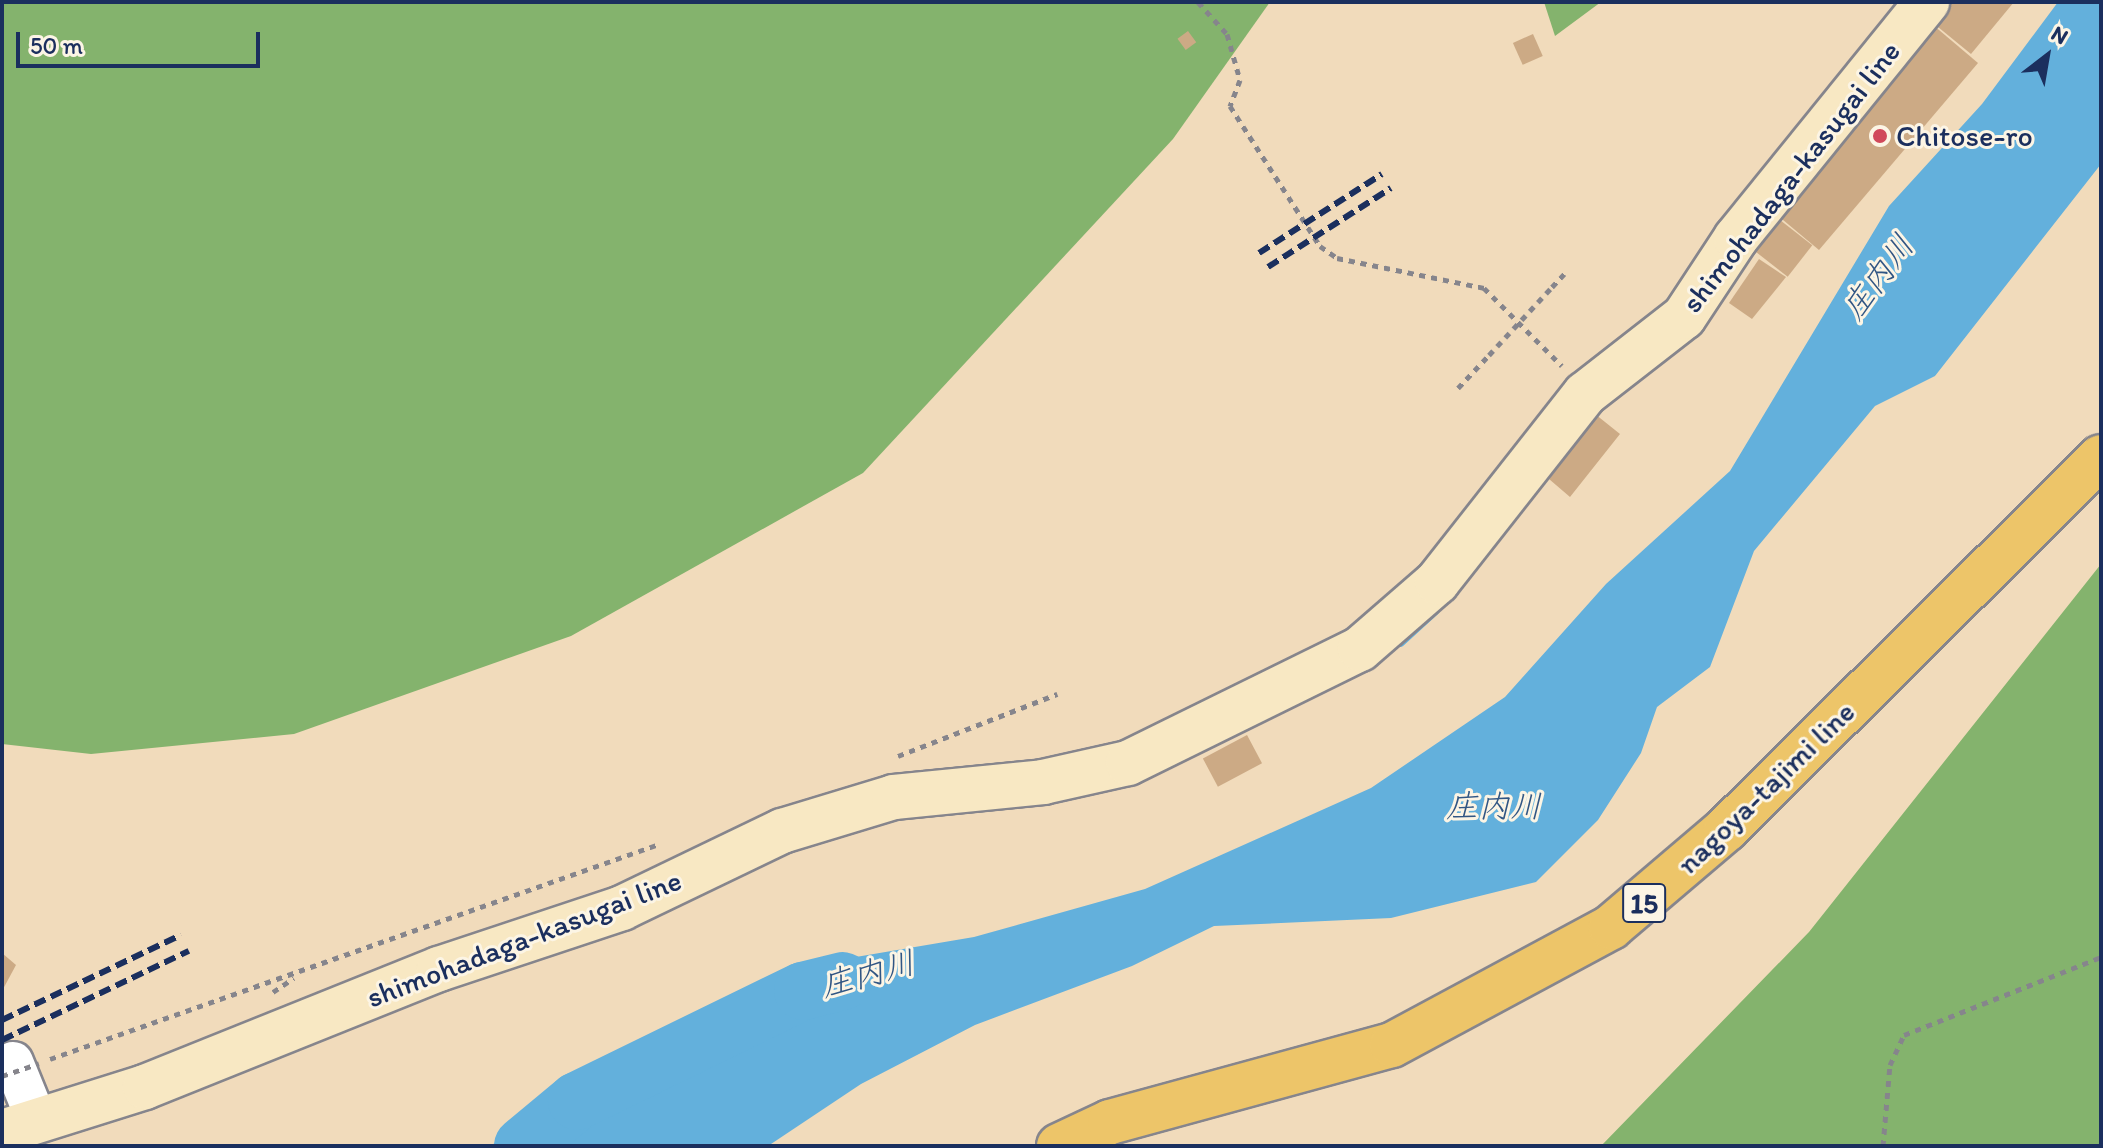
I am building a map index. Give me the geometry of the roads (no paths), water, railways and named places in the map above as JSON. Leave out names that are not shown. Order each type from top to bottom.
[{"type":"main road","name":"shimohadaga-kasugai line","points":[[20,1126],[622,908],[782,831],[894,797],[1043,782],[1128,763],[1360,649],[1403,617],[1585,394],[1684,317],[1736,238],[1927,2]]},
{"type":"main road","name":"nagoya-tajimi line","points":[[1059,1146],[1110,1122],[1392,1045],[1611,927],[1726,829],[2101,457]]},
{"type":"street","points":[[18,1067],[20,1126]]},
{"type":"water","name":"庄内川","points":[[2058,2],[2101,2],[2101,164],[1935,376],[1875,406],[1754,551],[1710,667],[1657,707],[1641,753],[1598,820],[1536,882],[1391,918],[1214,926],[1132,966],[975,1025],[861,1084],[768,1146],[489,1146],[707,1046],[850,958],[974,937],[1145,889],[1371,788],[1505,697],[1606,584],[1730,471],[1889,206],[1982,104]]},
{"type":"waterway","points":[[1400,642],[1435,610]]},
{"type":"waterway","name":"庄内川","points":[[523,1146],[577,1101],[803,991],[843,981]]},
{"type":"railway","points":[[1259,253],[1382,174]]},
{"type":"railway","points":[[1268,267],[1391,188]]},
{"type":"railway","points":[[2,1020],[181,935]]},
{"type":"railway","points":[[2,1040],[189,951]]},
{"type":"place","name":"Chitose-ro","points":[[1880,136]]}]
